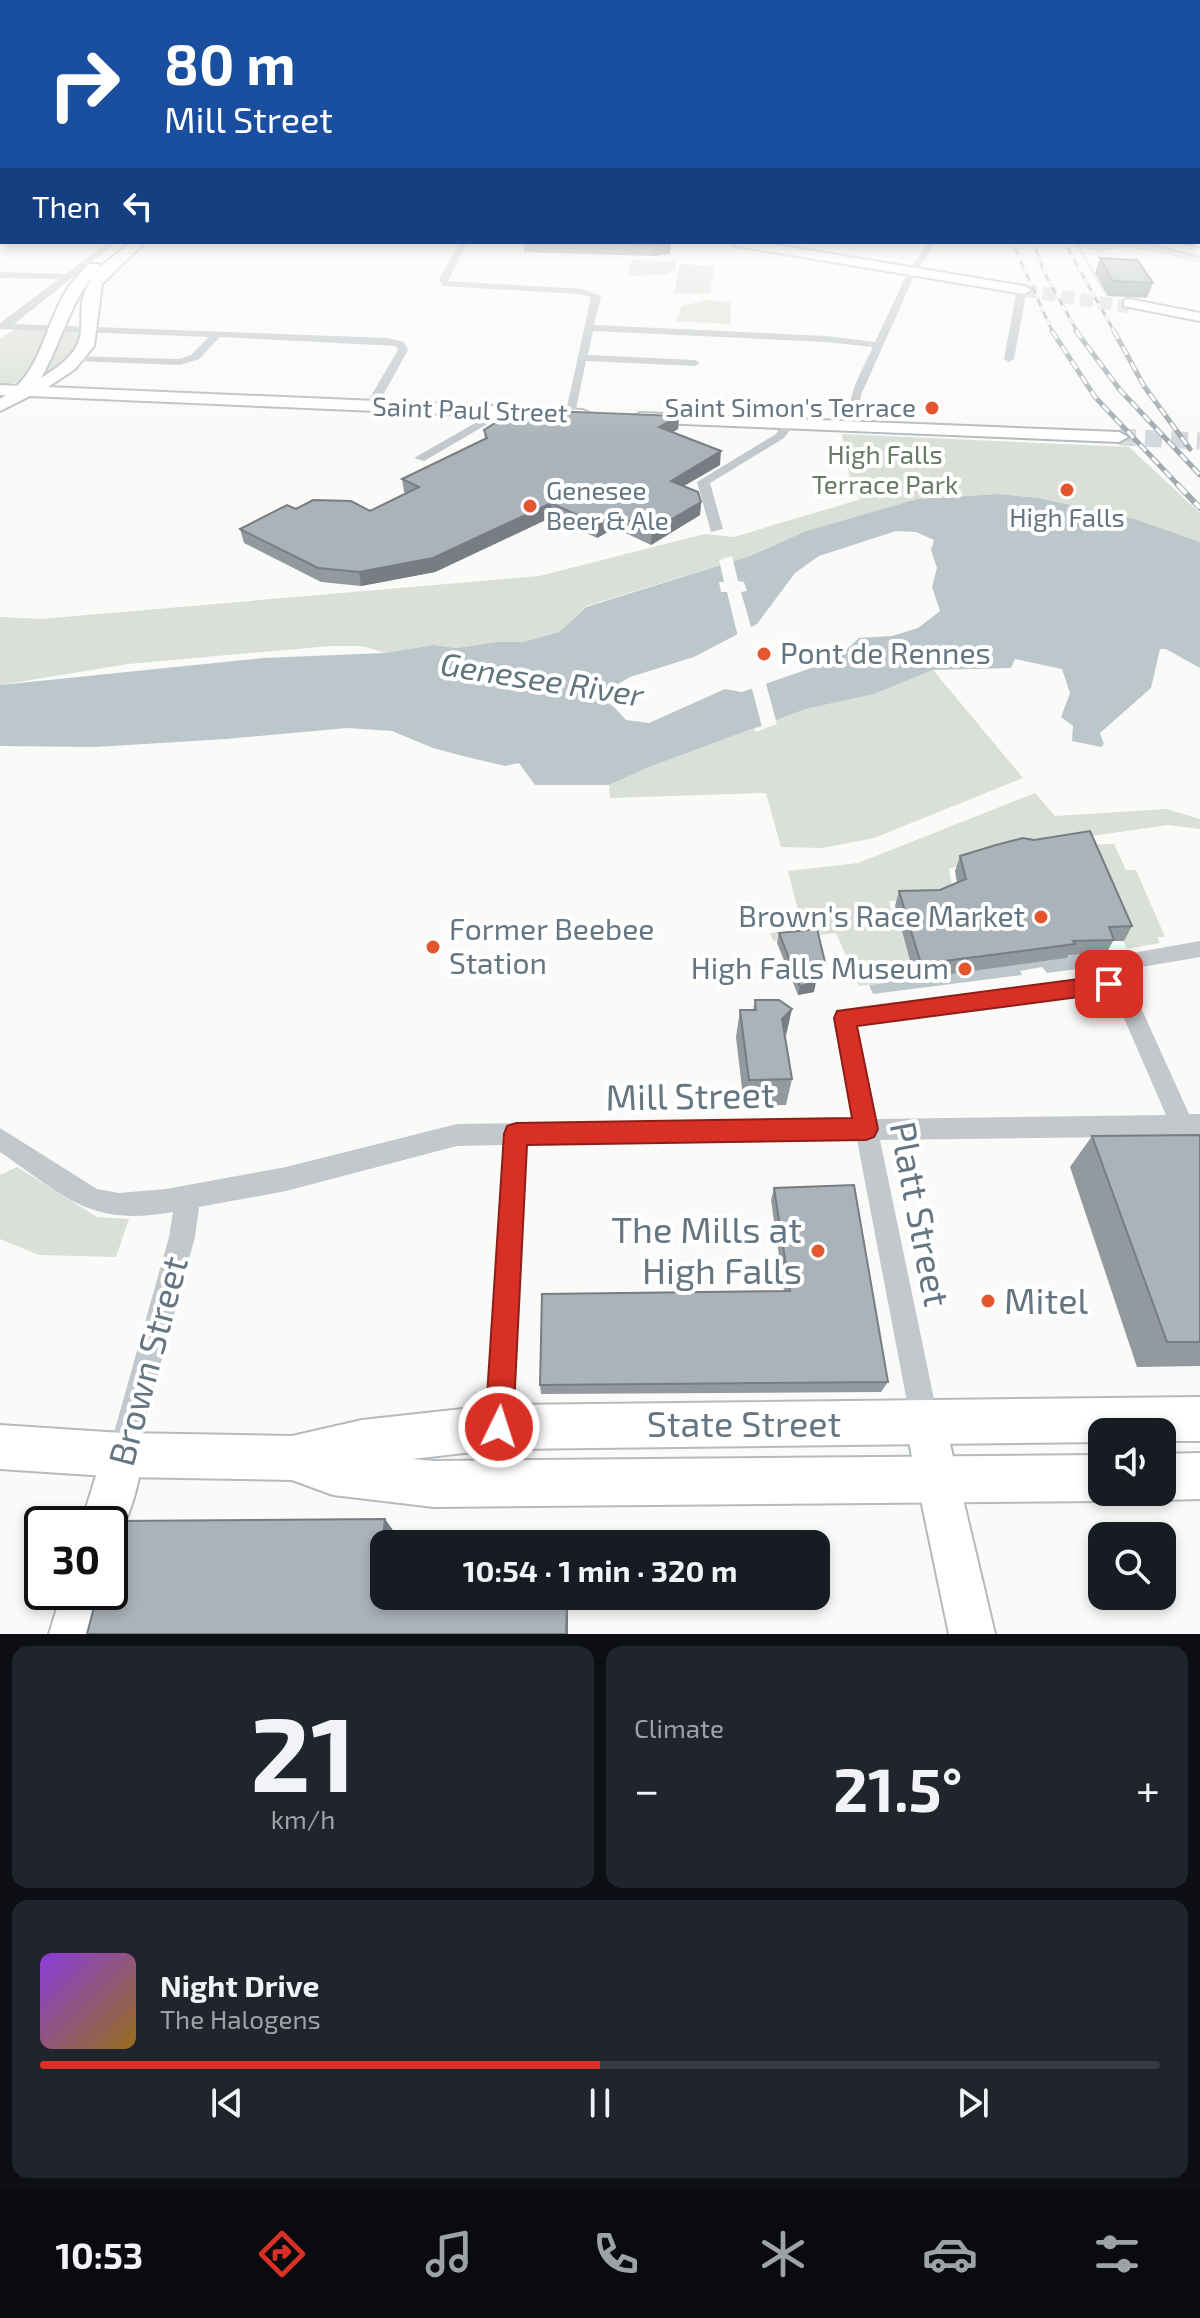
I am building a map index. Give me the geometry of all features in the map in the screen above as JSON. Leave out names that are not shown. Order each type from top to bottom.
[{"type":"main road","points":[[24,391],[47,355],[76,287]]},
{"type":"main road","points":[[0,406],[54,376],[76,358],[88,342],[93,287]]},
{"type":"main road","points":[[1017,287],[1021,288]]},
{"type":"main road","points":[[1129,305],[1200,317]]},
{"type":"main road","name":"Saint Paul Street","points":[[0,390],[1121,439]]},
{"type":"main road","name":"State Street","points":[[0,1447],[122,1455],[292,1458],[362,1442],[499,1427],[1200,1419]]},
{"type":"main road","points":[[925,1423],[972,1634]]},
{"type":"main road","name":"Brown Street","points":[[108,1506],[122,1455]]},
{"type":"main road","name":"State Street","points":[[292,1458],[333,1472],[434,1484],[1088,1478]]},
{"type":"main road","points":[[1176,1477],[1200,1476]]},
{"type":"main road","points":[[72,1634],[79,1610]]},
{"type":"street","points":[[4,328],[55,287]]},
{"type":"street","points":[[512,287],[588,292],[597,298],[569,414]]},
{"type":"street","points":[[855,427],[854,400],[906,287]]},
{"type":"street","points":[[1009,359],[1021,288]]},
{"type":"street","points":[[4,328],[387,341],[400,344],[403,350],[371,406]]},
{"type":"street","points":[[590,328],[817,338],[878,345]]},
{"type":"street","points":[[76,358],[180,362],[195,357],[217,335]]},
{"type":"street","points":[[583,358],[695,363]]},
{"type":"street","points":[[420,458],[502,412]]},
{"type":"street","points":[[716,529],[703,482],[780,436],[788,424]]},
{"type":"street","points":[[1191,1125],[1115,974],[1200,949]]},
{"type":"street","name":"Platt Street","points":[[925,1423],[844,1018],[1115,974]]},
{"type":"street","name":"Mill Street","points":[[0,1139],[92,1200],[132,1204],[286,1179],[445,1137],[1191,1125]]},
{"type":"street","points":[[499,1427],[516,1134]]},
{"type":"street","name":"Brown Street","points":[[122,1455],[182,1237],[188,1197]]},
{"type":"green space","points":[[675,287],[711,287],[710,294],[674,293]]},
{"type":"green space","points":[[706,300],[730,302],[731,324],[676,321],[682,306]]},
{"type":"green space","points":[[15,329],[81,333],[76,353],[40,381],[0,384],[0,339]]},
{"type":"green space","name":"High Falls Terrace Park","points":[[842,434],[1129,447],[1200,513],[1200,542],[1135,519],[1039,498],[999,494],[917,499],[806,531],[750,556],[586,606],[559,632],[523,642],[457,648],[433,645],[385,653],[362,646],[330,646],[128,664],[0,685],[0,617],[41,619],[539,576],[705,534],[734,537],[861,499],[852,492]]},
{"type":"green space","points":[[933,670],[1023,778],[874,838],[823,848],[781,847],[766,793],[610,798],[609,785],[649,767],[806,709],[874,694]]},
{"type":"green space","points":[[1035,793],[1055,816],[1167,809],[1200,819],[1200,829],[1168,825],[1003,849],[949,869],[953,889],[937,899],[889,901],[893,919],[898,919],[915,979],[859,986],[836,933],[773,941],[770,933],[803,930],[788,871],[858,863]]},
{"type":"green space","points":[[1114,844],[1126,870],[1136,870],[1165,937],[1157,937],[1160,943],[1127,949],[1082,845]]},
{"type":"green space","points":[[17,1167],[97,1217],[129,1219],[116,1257],[39,1255],[0,1239],[0,1175]]},
{"type":"water","name":"Genesee River","points":[[999,494],[1039,498],[1135,519],[1200,542],[1200,668],[1166,649],[1160,649],[1151,688],[1100,733],[1104,744],[1101,747],[1072,741],[1073,726],[1061,717],[1070,693],[1062,669],[1015,659],[1011,668],[933,670],[874,694],[806,709],[609,785],[535,785],[519,763],[505,766],[463,756],[433,748],[392,731],[347,728],[96,747],[0,746],[0,685],[263,658],[385,653],[433,645],[457,648],[523,642],[559,632],[586,607],[750,556],[806,531],[917,499]],"holes":[[[896,531],[916,532],[934,540],[931,550],[937,568],[932,587],[940,611],[918,628],[892,636],[859,638],[835,660],[742,692],[725,689],[649,723],[626,720],[604,700],[608,690],[630,677],[694,657],[757,624],[795,573],[819,556]]]},
{"type":"water","points":[[1065,955],[1080,955],[1085,968],[1047,973],[1042,967],[1020,971],[1022,975],[873,994],[869,985],[1066,958]]},
{"type":"pier","points":[[732,556],[738,581],[744,582],[747,591],[741,592],[752,630],[738,637],[727,592],[721,592],[719,582],[724,582],[719,560]]},
{"type":"pier","points":[[765,680],[777,724],[755,732],[755,728],[762,727],[751,685]]},
{"type":"building","name":"Genesee Beer & Ale","points":[[550,411],[679,416],[659,427],[721,451],[671,481],[698,492],[701,502],[652,531],[615,514],[597,524],[551,503],[433,558],[359,572],[318,568],[240,529],[287,505],[296,509],[313,500],[351,501],[370,511],[419,487],[402,479],[487,438],[484,430],[503,418],[514,422],[522,417],[534,421]]},
{"type":"building","name":"Brown's Race Market","points":[[1090,831],[1132,926],[1109,927],[1114,940],[1073,941],[1075,944],[921,964],[899,891],[940,890],[966,879],[960,856],[1023,838],[1034,840]]},
{"type":"building","points":[[817,929],[825,962],[812,962],[816,982],[800,986],[779,933]]},
{"type":"building","points":[[755,1000],[779,1000],[792,1009],[782,1019],[792,1079],[749,1080],[740,1010],[756,1010]]},
{"type":"building","points":[[1200,1135],[1200,1342],[1167,1342],[1092,1136]]},
{"type":"building","name":"The Mills at High Falls","points":[[854,1185],[888,1382],[540,1385],[542,1294],[790,1291],[774,1188]]},
{"type":"building","points":[[385,1519],[384,1530],[370,1530],[370,1610],[567,1610],[566,1634],[87,1634],[93,1610],[128,1610],[128,1521]]},
{"type":"tunnel","points":[[1024,290],[1129,307]]},
{"type":"tunnel","points":[[1119,437],[1200,441]]},
{"type":"railway","points":[[1032,287],[1052,331]]},
{"type":"railway","points":[[1052,287],[1078,333]]},
{"type":"railway","points":[[1089,287],[1115,333]]},
{"type":"railway","points":[[1052,331],[1095,397],[1180,487]]},
{"type":"railway","points":[[1076,331],[1120,390],[1200,475]]},
{"type":"railway","points":[[1114,331],[1144,386],[1190,449]]},
{"type":"railway","points":[[1178,485],[1200,508]]},
{"type":"place","name":"Saint Simon's Terrace","points":[[932,408]]},
{"type":"place","name":"High Falls","points":[[1067,490]]},
{"type":"place","name":"Genesee Beer & Ale","points":[[530,506]]},
{"type":"place","name":"Pont de Rennes","points":[[764,654]]},
{"type":"place","name":"Brown's Race Market","points":[[1041,917]]},
{"type":"place","name":"Former Beebee Station","points":[[433,947]]},
{"type":"place","name":"High Falls Museum","points":[[965,969]]},
{"type":"place","name":"The Mills at High Falls","points":[[818,1251]]},
{"type":"place","name":"Mitel","points":[[988,1301]]},
{"type":"route","points":[[499,1427],[516,1134],[866,1129],[844,1018],[1109,984]]}]
